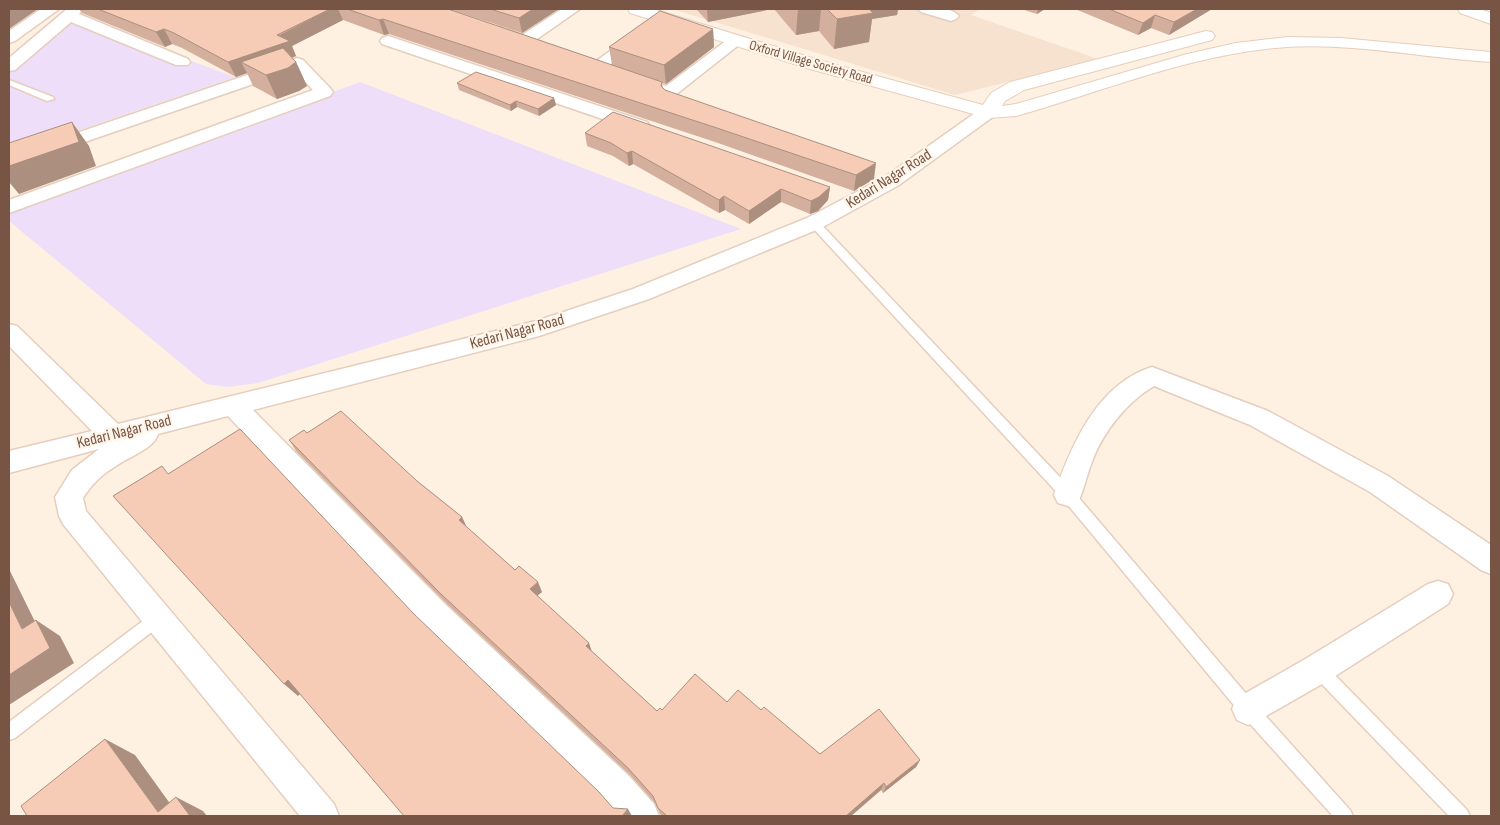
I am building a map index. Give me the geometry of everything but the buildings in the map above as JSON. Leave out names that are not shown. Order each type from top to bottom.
[{"type":"street","points":[[9,38],[51,9]]},
{"type":"street","points":[[486,28],[524,41],[572,9]]},
{"type":"street","name":"Oxford Village Society Road","points":[[636,9],[816,65],[988,112],[1009,112],[1187,59],[1245,47],[1288,42],[1341,43],[1491,57]]},
{"type":"street","points":[[926,9],[951,16]]},
{"type":"street","points":[[1466,9],[1488,19]]},
{"type":"street","points":[[9,66],[72,12],[182,62]]},
{"type":"street","points":[[665,18],[599,65],[601,69],[668,92],[737,40]]},
{"type":"street","points":[[988,112],[998,97],[1017,86],[1166,45],[1218,34],[1274,28],[1331,29],[1478,42]]},
{"type":"street","points":[[388,41],[656,131]]},
{"type":"street","points":[[9,162],[297,63],[324,92],[9,207]]},
{"type":"street","name":"Kedari Nagar Road","points":[[9,462],[539,328],[642,294],[814,223],[847,198],[988,112]]},
{"type":"street","points":[[9,332],[112,435]]},
{"type":"street","points":[[1068,495],[1084,449],[1108,412],[1137,383],[1152,376],[1260,418],[1379,484],[1491,561]]},
{"type":"street","points":[[233,405],[375,551],[434,615],[617,788],[642,816]]},
{"type":"street","points":[[172,420],[105,458],[81,478],[69,497],[73,516],[157,620],[322,816]]},
{"type":"street","points":[[1248,708],[1318,670],[1438,594]]},
{"type":"lane","points":[[9,82],[50,99]]},
{"type":"lane","points":[[814,223],[1068,495],[1248,708],[1344,816]]},
{"type":"lane","points":[[9,732],[157,620]]},
{"type":"lane","points":[[1318,670],[1461,816]]},
{"type":"shaded area","points":[[672,9],[980,9],[971,15],[1098,59],[955,95]]},
{"type":"shaded area","points":[[72,17],[235,77],[9,154],[9,66]]},
{"type":"shaded area","points":[[360,82],[741,229],[258,383],[228,387],[206,384],[9,221],[9,213]]}]
